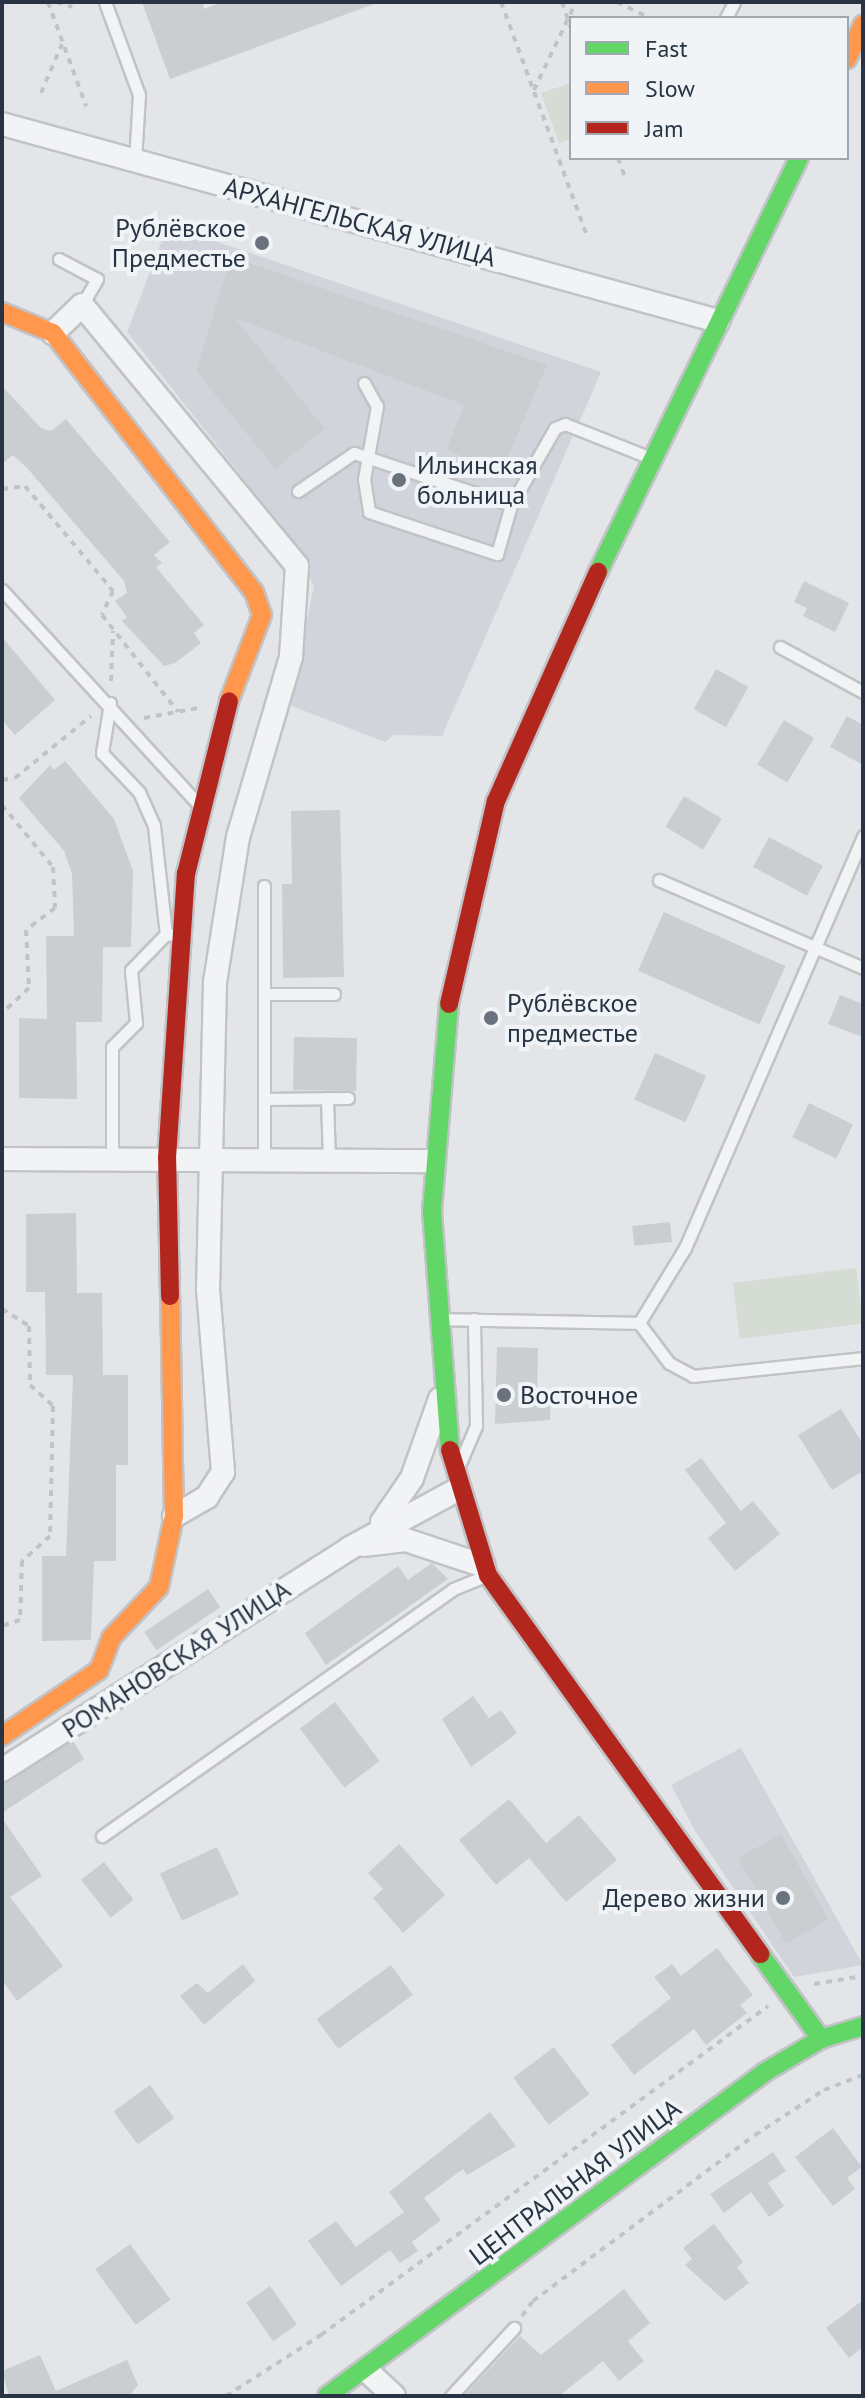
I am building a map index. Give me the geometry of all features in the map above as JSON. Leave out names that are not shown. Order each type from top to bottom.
[{"type":"street","points":[[849,55],[863,25]]},
{"type":"street","name":"АРХАНГЕЛЬСКАЯ УЛИЦА","points":[[2,124],[718,321]]},
{"type":"street","points":[[798,160],[651,458],[496,801],[447,1015],[433,1161],[434,1319],[441,1397],[456,1483],[486,1570],[785,1994],[821,2039]]},
{"type":"street","points":[[53,333],[82,305],[297,566],[291,657],[238,837],[215,982],[207,1159],[223,1472],[207,1497],[174,1516]]},
{"type":"street","points":[[2,312],[53,333],[254,592],[262,615],[226,708],[174,935],[167,1158],[174,1516],[159,1587],[111,1638],[99,1670],[2,1736]]},
{"type":"street","points":[[262,615],[296,611]]},
{"type":"street","points":[[2,1159],[433,1161]]},
{"type":"street","name":"РОМАНОВСКАЯ УЛИЦА","points":[[350,1548],[402,1498],[441,1397]]},
{"type":"street","name":"РОМАНОВСКАЯ УЛИЦА","points":[[2,1770],[456,1483]]},
{"type":"street","name":"РОМАНОВСКАЯ УЛИЦА","points":[[350,1548],[406,1540],[486,1570]]},
{"type":"street","name":"ЦЕНТРАЛЬНАЯ УЛИЦА","points":[[327,2396],[765,2072],[821,2039],[863,2026]]},
{"type":"street","points":[[366,2370],[394,2396]]},
{"type":"lane","points":[[105,2],[139,95],[135,160]]},
{"type":"lane","points":[[59,259],[97,279],[82,305]]},
{"type":"lane","points":[[364,383],[377,406],[367,457],[369,512],[497,554],[511,505],[555,428],[565,424],[651,458]]},
{"type":"lane","points":[[298,491],[341,455],[367,457],[511,505]]},
{"type":"lane","points":[[2,590],[110,703],[201,807]]},
{"type":"lane","points":[[780,647],[863,692]]},
{"type":"lane","points":[[110,703],[102,753],[139,792],[154,826],[174,935],[131,970],[136,1023],[112,1047],[112,1158]]},
{"type":"lane","points":[[639,1323],[685,1248],[863,836]]},
{"type":"lane","points":[[659,880],[863,968]]},
{"type":"lane","points":[[264,886],[264,1160]]},
{"type":"lane","points":[[264,994],[334,994]]},
{"type":"lane","points":[[327,1098],[329,1160]]},
{"type":"lane","points":[[264,1099],[348,1098]]},
{"type":"lane","points":[[434,1319],[639,1323]]},
{"type":"lane","points":[[456,1483],[476,1426],[474,1319]]},
{"type":"lane","points":[[639,1323],[669,1363],[693,1376],[863,1358]]},
{"type":"lane","points":[[102,1836],[453,1589],[486,1570]]},
{"type":"lane","points":[[451,2396],[514,2328]]},
{"type":"path","points":[[48,2],[86,106]]},
{"type":"path","points":[[57,2],[72,7]]},
{"type":"path","points":[[501,2],[587,236]]},
{"type":"path","points":[[562,2],[569,22]]},
{"type":"path","points":[[617,2],[646,16]]},
{"type":"path","points":[[534,90],[568,19]]},
{"type":"path","points":[[41,93],[63,42]]},
{"type":"path","points":[[619,160],[625,177]]},
{"type":"path","points":[[2,489],[25,486],[113,591],[102,615],[178,712]]},
{"type":"path","points":[[110,703],[113,631]]},
{"type":"path","points":[[2,805],[53,867],[55,908],[26,930],[29,988],[2,1013]]},
{"type":"path","points":[[2,1309],[29,1326],[30,1385],[53,1406],[50,1536],[22,1561],[20,1620],[2,1626]]},
{"type":"path","points":[[226,2396],[321,2335],[785,1994],[863,1976]]},
{"type":"path","points":[[514,2328],[533,2301],[755,2135],[824,2090],[863,2075]]},
{"type":"shaded area","points":[[569,84],[569,140],[559,143],[541,93]]},
{"type":"shaded area","name":"Ильинская больница","points":[[168,225],[601,372],[442,736],[394,735],[385,742],[289,705],[314,586],[290,537],[127,332]]},
{"type":"shaded area","points":[[856,1268],[863,1324],[740,1339],[733,1283]]},
{"type":"shaded area","name":"Дерево жизни","points":[[741,1748],[863,1965],[794,1977],[695,1831],[671,1785]]},
{"type":"building","points":[[142,2],[202,2],[204,9],[223,2],[374,4],[170,79]]},
{"type":"building","points":[[231,257],[547,365],[502,471],[446,450],[464,405],[235,318],[325,429],[275,469],[196,371]]},
{"type":"building","points":[[2,386],[41,428],[51,431],[66,419],[170,542],[154,555],[162,563],[156,567],[204,625],[194,633],[201,643],[175,663],[164,666],[122,621],[127,617],[115,601],[127,593],[124,581],[28,469],[13,455],[2,464]]},
{"type":"building","points":[[804,581],[849,603],[835,632],[803,616],[807,608],[794,602]]},
{"type":"building","points":[[2,637],[55,700],[15,735],[2,720]]},
{"type":"building","points":[[716,669],[748,687],[726,727],[694,709]]},
{"type":"building","points":[[847,716],[863,725],[863,765],[830,747]]},
{"type":"building","points":[[784,720],[814,738],[787,783],[757,765]]},
{"type":"building","points":[[65,761],[114,819],[133,871],[131,947],[103,947],[102,1022],[76,1022],[77,1099],[19,1098],[19,1018],[47,1019],[46,936],[74,936],[72,874],[64,851],[19,798],[50,765],[54,770]]},
{"type":"building","points":[[684,796],[722,819],[703,850],[665,827]]},
{"type":"building","points":[[340,810],[344,977],[283,978],[282,884],[292,884],[291,811]]},
{"type":"building","points":[[769,837],[823,866],[807,896],[753,867]]},
{"type":"building","points":[[664,912],[786,966],[759,1025],[638,970]]},
{"type":"building","points":[[840,995],[863,1004],[863,1037],[828,1024]]},
{"type":"building","points":[[294,1037],[357,1038],[356,1091],[293,1090]]},
{"type":"building","points":[[655,1053],[706,1076],[685,1122],[634,1100]]},
{"type":"building","points":[[809,1103],[853,1124],[836,1159],[792,1137]]},
{"type":"building","points":[[76,1213],[77,1293],[102,1293],[103,1375],[128,1375],[128,1465],[116,1465],[116,1561],[94,1561],[91,1640],[42,1641],[42,1556],[66,1556],[73,1375],[46,1375],[45,1292],[26,1292],[26,1214]]},
{"type":"building","points":[[670,1222],[672,1242],[634,1246],[632,1226]]},
{"type":"building","points":[[497,1347],[538,1348],[537,1396],[551,1396],[550,1420],[495,1424]]},
{"type":"building","points":[[841,1409],[863,1444],[863,1471],[832,1490],[798,1435]]},
{"type":"building","points":[[701,1458],[741,1511],[753,1501],[780,1534],[735,1571],[708,1538],[726,1523],[685,1470]]},
{"type":"building","points":[[432,1563],[448,1579],[326,1665],[305,1633],[398,1566],[408,1580]]},
{"type":"building","points":[[208,1589],[220,1607],[156,1650],[144,1632]]},
{"type":"building","points":[[473,1696],[489,1718],[501,1710],[517,1733],[471,1767],[442,1719]]},
{"type":"building","points":[[335,1702],[380,1761],[344,1788],[300,1728]]},
{"type":"building","points":[[73,1741],[84,1759],[2,1813],[2,1784]]},
{"type":"building","points":[[509,1799],[546,1843],[579,1815],[617,1860],[566,1902],[529,1858],[496,1885],[459,1840]]},
{"type":"building","points":[[2,1818],[42,1876],[10,1897],[63,1966],[17,2001],[2,1980]]},
{"type":"building","points":[[781,1834],[829,1920],[786,1943],[738,1858]]},
{"type":"building","points":[[399,1844],[445,1895],[403,1933],[373,1898],[383,1889],[368,1873]]},
{"type":"building","points":[[217,1847],[239,1894],[182,1921],[160,1874]]},
{"type":"building","points":[[104,1862],[134,1900],[111,1918],[81,1880]]},
{"type":"building","points":[[717,1948],[753,1995],[740,2005],[747,2013],[706,2045],[694,2029],[634,2075],[611,2045],[671,1998],[654,1977],[672,1964],[681,1976]]},
{"type":"building","points":[[243,1964],[255,1981],[204,2025],[180,1996],[197,1983],[208,1993]]},
{"type":"building","points":[[391,1965],[413,1995],[338,2049],[317,2019]]},
{"type":"building","points":[[554,2047],[590,2094],[549,2125],[513,2078]]},
{"type":"building","points":[[150,2085],[174,2118],[138,2145],[114,2111]]},
{"type":"building","points":[[490,2112],[516,2146],[467,2175],[463,2169],[424,2198],[441,2220],[412,2242],[418,2251],[400,2263],[390,2250],[341,2286],[308,2241],[336,2221],[356,2247],[404,2212],[389,2192]]},
{"type":"building","points":[[833,2128],[862,2167],[847,2178],[855,2189],[833,2206],[795,2157]]},
{"type":"building","points":[[773,2152],[786,2171],[768,2183],[784,2206],[769,2217],[751,2192],[724,2213],[710,2194]]},
{"type":"building","points":[[714,2224],[743,2262],[737,2267],[749,2283],[725,2301],[685,2265],[692,2259],[683,2248]]},
{"type":"building","points":[[130,2244],[171,2300],[136,2325],[95,2269]]},
{"type":"building","points":[[270,2286],[297,2325],[273,2341],[246,2303]]},
{"type":"building","points":[[624,2289],[650,2323],[628,2341],[644,2361],[619,2381],[603,2361],[559,2396],[464,2396],[520,2336],[541,2355]]},
{"type":"building","points":[[863,2300],[863,2347],[849,2358],[826,2328]]},
{"type":"building","points":[[40,2355],[56,2391],[127,2360],[138,2385],[129,2396],[9,2396],[2,2371]]},
{"type":"traffic: fast","points":[[598,572],[798,160]]},
{"type":"traffic: fast","points":[[449,1004],[432,1211],[450,1450]]},
{"type":"traffic: fast","points":[[760,1954],[821,2039]]},
{"type":"traffic: fast","points":[[327,2396],[765,2072],[821,2039],[863,2026]]},
{"type":"traffic: slow","points":[[849,55],[863,25]]},
{"type":"traffic: slow","points":[[2,312],[53,333],[254,592],[262,615],[229,701]]},
{"type":"traffic: slow","points":[[2,1736],[99,1670],[111,1638],[159,1587],[174,1516],[170,1296]]},
{"type":"traffic: jam","points":[[449,1004],[496,801],[598,572]]},
{"type":"traffic: jam","points":[[170,1296],[167,1158],[186,874],[229,701]]},
{"type":"traffic: jam","points":[[450,1450],[488,1575],[760,1954]]},
{"type":"place","name":"Рублёвское Предместье","points":[[262,243]]},
{"type":"place","name":"Ильинская больница","points":[[399,480]]},
{"type":"place","name":"Рублёвское предместье","points":[[491,1018]]},
{"type":"place","name":"Восточное","points":[[504,1395]]},
{"type":"place","name":"Дерево жизни","points":[[783,1898]]}]
